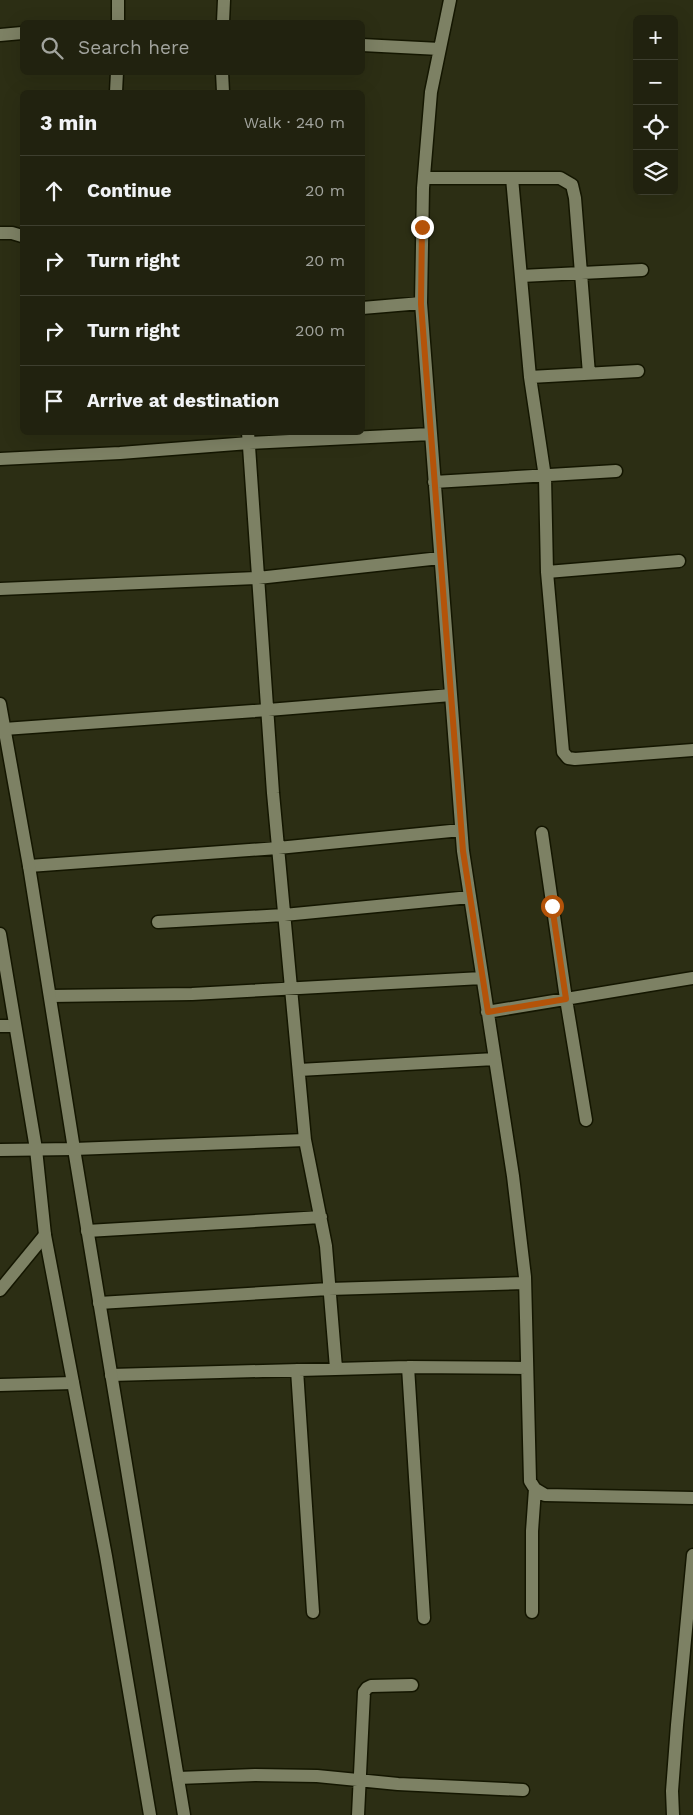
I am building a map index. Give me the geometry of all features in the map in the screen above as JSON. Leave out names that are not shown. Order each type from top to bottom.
[{"type":"street","points":[[118,0],[118,20]]},
{"type":"street","points":[[223,20],[224,0]]},
{"type":"street","points":[[450,0],[431,92],[424,178],[421,304],[461,830],[513,1176],[525,1283],[530,1480],[535,1490],[532,1531],[532,1612]]},
{"type":"street","points":[[0,34],[20,33]]},
{"type":"street","points":[[365,45],[440,49]]},
{"type":"street","points":[[116,75],[116,90]]},
{"type":"street","points":[[222,75],[223,90]]},
{"type":"street","points":[[424,178],[560,178],[572,185],[575,198],[589,374]]},
{"type":"street","points":[[512,178],[530,377],[544,477],[547,572],[563,752],[568,758],[575,759],[693,750]]},
{"type":"street","points":[[0,233],[20,235]]},
{"type":"street","points":[[521,276],[642,270]]},
{"type":"street","points":[[365,308],[421,304]]},
{"type":"street","points":[[530,377],[638,371]]},
{"type":"street","points":[[0,459],[120,453],[249,438],[430,434]]},
{"type":"street","points":[[249,438],[278,848],[305,1140],[321,1217],[336,1368]]},
{"type":"street","points":[[434,482],[544,477],[616,471]]},
{"type":"street","points":[[0,590],[258,578],[440,558]]},
{"type":"street","points":[[547,572],[679,561]]},
{"type":"street","points":[[4,729],[451,695]]},
{"type":"street","points":[[0,704],[29,866],[87,1231],[184,1815]]},
{"type":"street","points":[[29,866],[278,848],[461,830]]},
{"type":"street","points":[[542,832],[586,1120]]},
{"type":"street","points":[[158,922],[284,915],[470,897]]},
{"type":"street","points":[[0,934],[36,1150],[45,1235],[106,1556],[150,1815]]},
{"type":"street","points":[[50,996],[162,995],[482,978]]},
{"type":"street","points":[[488,1012],[693,978]]},
{"type":"street","points":[[0,1026],[15,1026]]},
{"type":"street","points":[[299,1070],[495,1059]]},
{"type":"street","points":[[0,1150],[305,1140]]},
{"type":"street","points":[[87,1231],[321,1217]]},
{"type":"street","points":[[0,1290],[45,1235]]},
{"type":"street","points":[[99,1303],[329,1289],[525,1283]]},
{"type":"street","points":[[408,1367],[424,1618]]},
{"type":"street","points":[[111,1376],[336,1368],[527,1368]]},
{"type":"street","points":[[298,1370],[313,1612]]},
{"type":"street","points":[[0,1385],[73,1383]]},
{"type":"street","points":[[535,1490],[545,1494],[693,1498]]},
{"type":"street","points":[[674,1815],[672,1791],[693,1555]]},
{"type":"street","points":[[358,1815],[364,1692],[372,1686],[412,1685]]},
{"type":"street","points":[[178,1778],[255,1775],[317,1776],[360,1781],[523,1790]]},
{"type":"route","points":[[422,227],[421,304],[463,851],[488,1012],[566,999],[552,906]]}]
